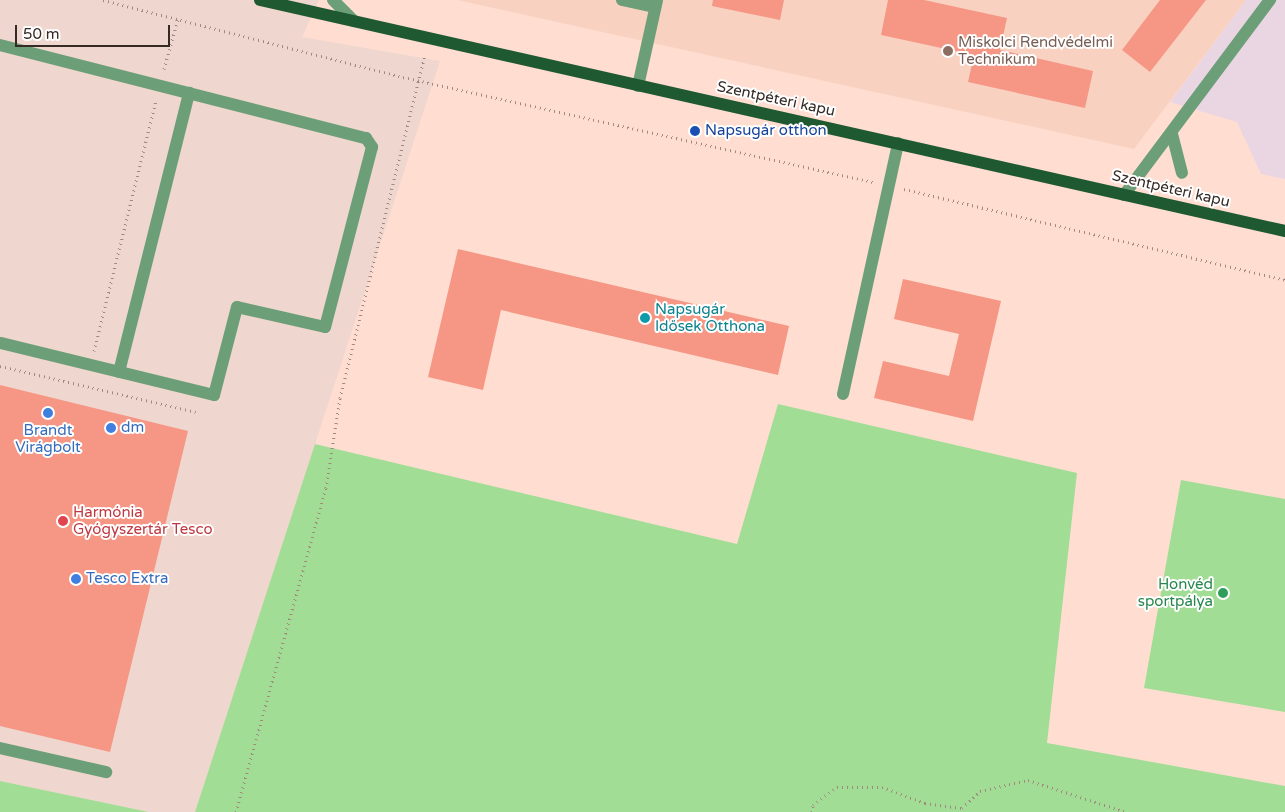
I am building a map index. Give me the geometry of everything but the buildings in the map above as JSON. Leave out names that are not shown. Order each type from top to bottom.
[{"type":"main road","name":"Szentpéteri kapu","points":[[260,0],[429,40],[898,143],[1124,196],[1285,231]]},
{"type":"lane","points":[[332,0],[354,21]]},
{"type":"lane","points":[[622,0],[656,3],[638,86]]},
{"type":"lane","points":[[1124,196],[1270,0]]},
{"type":"lane","points":[[0,45],[371,141],[331,313],[325,327],[319,329],[238,307],[214,395],[0,343]]},
{"type":"lane","points":[[119,372],[189,93]]},
{"type":"lane","points":[[1172,134],[1182,173]]},
{"type":"lane","points":[[843,394],[898,143]]},
{"type":"lane","points":[[0,748],[106,772]]},
{"type":"path","points":[[103,0],[418,80],[889,186],[1285,280]]},
{"type":"path","points":[[86,385],[178,19]]},
{"type":"path","points":[[236,812],[326,488],[340,398],[429,40]]},
{"type":"path","points":[[0,366],[196,412]]},
{"type":"path","points":[[812,812],[813,805],[836,787],[882,787],[925,803],[962,808],[980,790],[1028,780],[1126,812]]},
{"type":"path","points":[[1106,812],[1108,806]]},
{"type":"shaded area","points":[[0,0],[319,0],[302,37],[440,61],[195,812],[149,812],[0,781]]},
{"type":"shaded area","name":"Miskolci Rendvédelmi Technikum","points":[[457,0],[1246,0],[1134,149]]},
{"type":"shaded area","points":[[1246,0],[1285,0],[1285,179],[1261,174],[1237,122],[1170,102]]},
{"type":"green space","points":[[778,404],[1077,473],[1047,743],[1285,786],[1285,812],[195,812],[315,444],[737,544]]},
{"type":"green space","name":"Honvéd sportpálya","points":[[1181,480],[1285,499],[1285,712],[1144,688]]},
{"type":"green space","points":[[0,781],[149,812],[0,812]]},
{"type":"place","name":"Miskolci Rendvédelmi Technikum","points":[[948,51]]},
{"type":"place","name":"Napsugár otthon","points":[[695,131]]},
{"type":"place","name":"Napsugár Idősek Otthona","points":[[645,318]]},
{"type":"place","name":"Brandt Virágbolt","points":[[48,413]]},
{"type":"place","name":"dm","points":[[111,428]]},
{"type":"place","name":"Harmónia Gyógyszertár Tesco","points":[[63,521]]},
{"type":"place","name":"Tesco Extra","points":[[76,579]]},
{"type":"place","name":"Honvéd sportpálya","points":[[1223,593]]}]
